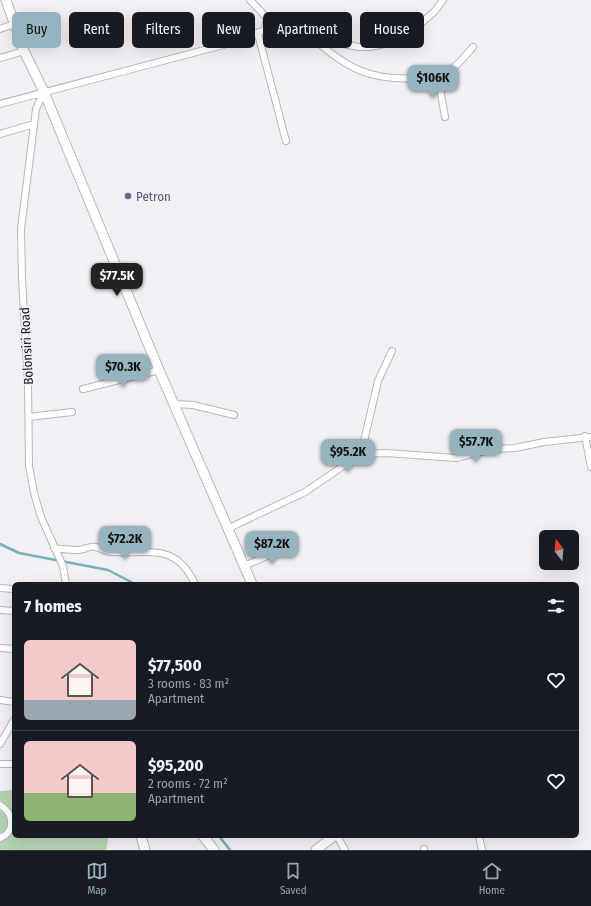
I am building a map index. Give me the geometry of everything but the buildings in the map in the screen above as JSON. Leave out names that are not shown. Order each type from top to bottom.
[{"type":"main road","points":[[6,0],[12,18]]},
{"type":"main road","points":[[23,48],[44,92],[159,370],[251,582]]},
{"type":"main road","points":[[142,838],[145,850]]},
{"type":"main road","points":[[205,838],[214,850]]},
{"type":"main road","points":[[316,850],[331,838]]},
{"type":"street","points":[[250,0],[263,14]]},
{"type":"street","points":[[352,46],[358,47],[381,45],[418,26],[436,11],[442,0]]},
{"type":"street","points":[[0,29],[12,25]]},
{"type":"street","points":[[0,104],[227,44],[263,31]]},
{"type":"street","points":[[258,34],[286,141]]},
{"type":"street","points":[[325,48],[341,61],[363,73],[386,79],[438,77],[456,66],[473,47]]},
{"type":"street","points":[[0,58],[24,51]]},
{"type":"street","points":[[438,77],[445,117]]},
{"type":"street","name":"Bolonsiri Road","points":[[44,92],[38,103],[34,124],[21,229],[21,264],[26,332],[29,417],[29,466],[41,517],[63,566],[66,582]]},
{"type":"street","points":[[0,134],[34,124]]},
{"type":"street","points":[[361,454],[378,381],[392,351]]},
{"type":"street","points":[[83,388],[159,370]]},
{"type":"street","points":[[175,404],[200,407],[234,415]]},
{"type":"street","points":[[29,417],[72,412]]},
{"type":"street","points":[[227,529],[305,492],[361,454],[386,453],[456,458],[492,449],[515,448],[588,436],[591,467]]},
{"type":"street","points":[[244,566],[292,545]]},
{"type":"street","points":[[55,550],[79,550],[96,546],[110,552],[147,551],[163,554],[182,563],[190,573],[194,582]]},
{"type":"street","points":[[0,588],[12,589]]},
{"type":"street","points":[[0,610],[12,611]]},
{"type":"street","points":[[0,648],[12,649]]},
{"type":"street","points":[[0,700],[12,702]]},
{"type":"street","points":[[0,744],[12,723]]},
{"type":"street","points":[[0,764],[12,764]]},
{"type":"street","points":[[0,805],[8,811],[12,820],[10,830],[0,838]]},
{"type":"street","points":[[338,838],[345,850]]},
{"type":"street","points":[[479,838],[482,850]]},
{"type":"green space","points":[[12,790],[12,838],[109,838],[106,850],[0,850],[0,791]]},
{"type":"waterway","points":[[0,544],[19,553],[108,570],[131,582]]},
{"type":"waterway","points":[[221,838],[230,850]]},
{"type":"place","name":"Petron","points":[[128,196]]}]
